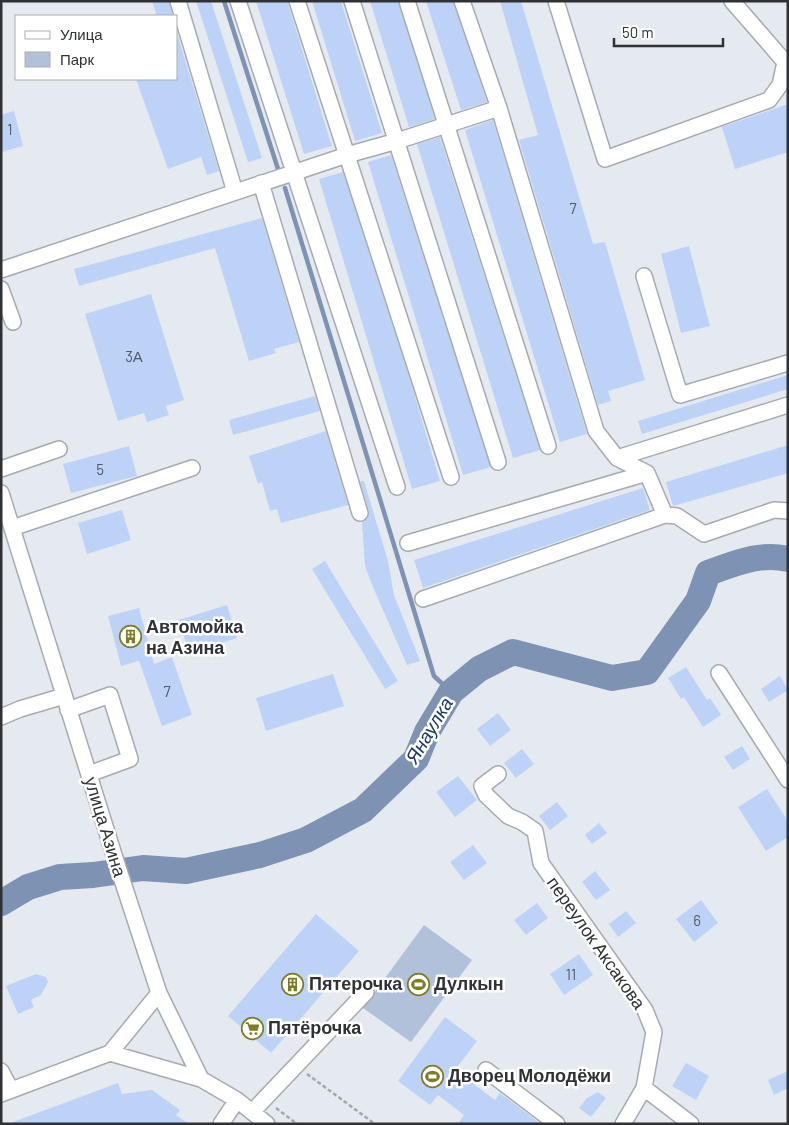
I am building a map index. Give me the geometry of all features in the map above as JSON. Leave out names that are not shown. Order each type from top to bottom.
[{"type":"street","points":[[178,1],[235,192]]},
{"type":"street","points":[[238,1],[396,487]]},
{"type":"street","points":[[298,1],[451,477]]},
{"type":"street","points":[[352,1],[498,462]]},
{"type":"street","points":[[407,1],[548,446]]},
{"type":"street","points":[[462,1],[499,108],[596,431],[616,458],[647,473],[665,515]]},
{"type":"street","points":[[556,1],[605,159],[769,100],[780,85],[785,62],[732,1]]},
{"type":"street","points":[[1,270],[294,172],[499,108]]},
{"type":"street","points":[[261,183],[360,513]]},
{"type":"street","points":[[644,276],[680,394],[788,363]]},
{"type":"street","points":[[1,289],[12,322]]},
{"type":"street","points":[[616,458],[788,405]]},
{"type":"street","points":[[1,469],[60,449]]},
{"type":"street","points":[[12,528],[192,468]]},
{"type":"street","points":[[408,543],[647,473]]},
{"type":"street","name":"улица Азина","points":[[1,493],[159,993],[201,1079]]},
{"type":"street","points":[[423,599],[665,515],[677,516],[704,534],[774,510],[788,511]]},
{"type":"street","points":[[719,673],[788,780]]},
{"type":"street","points":[[1,717],[20,709],[110,695],[130,759],[89,774]]},
{"type":"street","name":"переулок Аксакова","points":[[498,774],[482,786],[486,795],[508,816],[522,822],[535,831],[541,863],[614,969],[645,1010],[654,1032],[644,1088]]},
{"type":"street","points":[[252,1112],[366,992]]},
{"type":"street","points":[[1,1071],[6,1092],[110,1053],[159,993]]},
{"type":"street","points":[[110,1053],[201,1079],[237,1100],[267,1124]]},
{"type":"street","points":[[486,1070],[558,1124]]},
{"type":"street","points":[[623,1124],[644,1088],[691,1124]]},
{"type":"street","points":[[221,1124],[237,1100]]},
{"type":"path","points":[[296,1066],[375,1124]]},
{"type":"path","points":[[264,1099],[297,1124]]},
{"type":"green space","name":"Дулкын","points":[[424,925],[472,960],[411,1042],[363,1008]]},
{"type":"building","points":[[152,1],[169,1],[173,15],[157,15]]},
{"type":"building","points":[[196,1],[211,1],[262,158],[248,162]]},
{"type":"building","points":[[256,1],[287,1],[332,146],[304,154]]},
{"type":"building","points":[[312,1],[341,1],[382,133],[355,141]]},
{"type":"building","points":[[370,1],[398,1],[435,119],[409,127]]},
{"type":"building","points":[[426,1],[453,1],[487,102],[461,110]]},
{"type":"building","points":[[500,1],[521,1],[593,244],[605,242],[645,380],[608,391],[611,401],[598,405],[519,140],[538,135]]},
{"type":"building","points":[[178,37],[219,171],[207,175],[201,157],[168,169],[136,80],[178,80]]},
{"type":"building","points":[[788,104],[788,152],[735,169],[722,127]]},
{"type":"building","points":[[14,111],[23,146],[1,152],[1,115]]},
{"type":"building","points":[[493,120],[587,434],[560,442],[465,130]]},
{"type":"building","points":[[440,137],[540,450],[513,458],[417,144]]},
{"type":"building","points":[[391,155],[491,467],[463,475],[368,162]]},
{"type":"building","points":[[343,172],[408,373],[440,481],[412,489],[319,179]]},
{"type":"building","points":[[262,218],[299,342],[274,349],[276,353],[249,361],[215,248],[79,286],[74,269]]},
{"type":"building","points":[[689,246],[710,326],[681,333],[661,254]]},
{"type":"building","points":[[151,294],[184,400],[166,406],[169,415],[147,422],[144,413],[118,421],[85,314]]},
{"type":"building","points":[[788,375],[788,389],[642,434],[638,421]]},
{"type":"building","points":[[315,396],[320,411],[233,435],[229,420]]},
{"type":"building","points":[[326,431],[348,505],[281,523],[277,509],[270,511],[262,482],[258,484],[249,456]]},
{"type":"building","points":[[788,445],[788,473],[673,506],[666,482]]},
{"type":"building","points":[[129,446],[137,476],[71,493],[63,464]]},
{"type":"building","points":[[360,481],[364,481],[388,561],[394,595],[420,661],[407,665],[365,566],[362,522],[367,519],[369,511]]},
{"type":"building","points":[[643,488],[650,510],[423,588],[414,560]]},
{"type":"building","points":[[122,510],[131,540],[87,554],[78,523]]},
{"type":"building","points":[[325,561],[398,681],[385,689],[312,569]]},
{"type":"building","points":[[227,605],[237,638],[189,653],[179,620]]},
{"type":"building","points":[[139,608],[154,664],[172,657],[192,715],[162,726],[139,661],[121,666],[108,616]]},
{"type":"building","points":[[686,667],[707,700],[710,698],[721,715],[703,727],[684,697],[681,699],[668,678]]},
{"type":"building","points":[[333,674],[344,706],[266,731],[256,698]]},
{"type":"building","points":[[780,676],[788,690],[769,702],[761,689]]},
{"type":"building","points":[[498,713],[511,730],[490,746],[477,729]]},
{"type":"building","points":[[742,746],[750,759],[733,770],[724,757]]},
{"type":"building","points":[[522,749],[534,764],[516,778],[504,763]]},
{"type":"building","points":[[458,776],[477,800],[455,817],[436,792]]},
{"type":"building","points":[[767,789],[788,821],[788,837],[766,851],[738,807]]},
{"type":"building","points":[[557,802],[568,816],[550,830],[539,816]]},
{"type":"building","points":[[599,823],[607,833],[592,844],[585,835]]},
{"type":"building","points":[[473,845],[487,863],[464,880],[450,862]]},
{"type":"building","points":[[595,871],[610,890],[596,900],[582,882]]},
{"type":"building","points":[[701,900],[718,923],[694,942],[676,919]]},
{"type":"building","points":[[537,903],[548,918],[526,935],[514,920]]},
{"type":"building","points":[[626,911],[636,923],[618,937],[609,924]]},
{"type":"building","name":"Пятерочка","points":[[316,914],[359,951],[271,1053],[228,1016]]},
{"type":"building","points":[[579,954],[593,975],[564,995],[550,974]]},
{"type":"building","points":[[36,974],[46,977],[48,982],[41,995],[31,1000],[34,1007],[18,1014],[6,986]]},
{"type":"building","name":"Дворец Молодёжи","points":[[445,1017],[477,1041],[455,1070],[495,1100],[500,1093],[541,1124],[458,1124],[464,1115],[438,1095],[430,1105],[398,1081]]},
{"type":"building","points":[[686,1063],[709,1076],[696,1100],[672,1086]]},
{"type":"building","points":[[788,1071],[788,1088],[774,1095],[768,1080]]},
{"type":"building","points":[[118,1083],[122,1094],[152,1090],[180,1110],[176,1115],[189,1124],[13,1124],[13,1122]]},
{"type":"building","points":[[598,1092],[606,1098],[591,1117],[579,1108],[587,1098]]},
{"type":"waterway","points":[[224,1],[278,169]]},
{"type":"waterway","points":[[285,188],[434,676],[451,692]]},
{"type":"waterway","name":"Янаулка","points":[[1,903],[28,887],[60,877],[93,875],[143,868],[186,871],[260,855],[306,840],[363,810],[416,759],[427,732],[451,692],[479,669],[513,652],[612,678],[647,672],[698,601],[708,573],[757,558],[778,557],[788,559]]},
{"type":"place","name":"Автомойка на Азина","points":[[130,637]]},
{"type":"place","name":"Пятерочка","points":[[293,984]]},
{"type":"place","name":"Дулкын","points":[[418,984]]},
{"type":"place","name":"Пятёрочка","points":[[252,1028]]},
{"type":"place","name":"Дворец Молодёжи","points":[[432,1076]]}]
